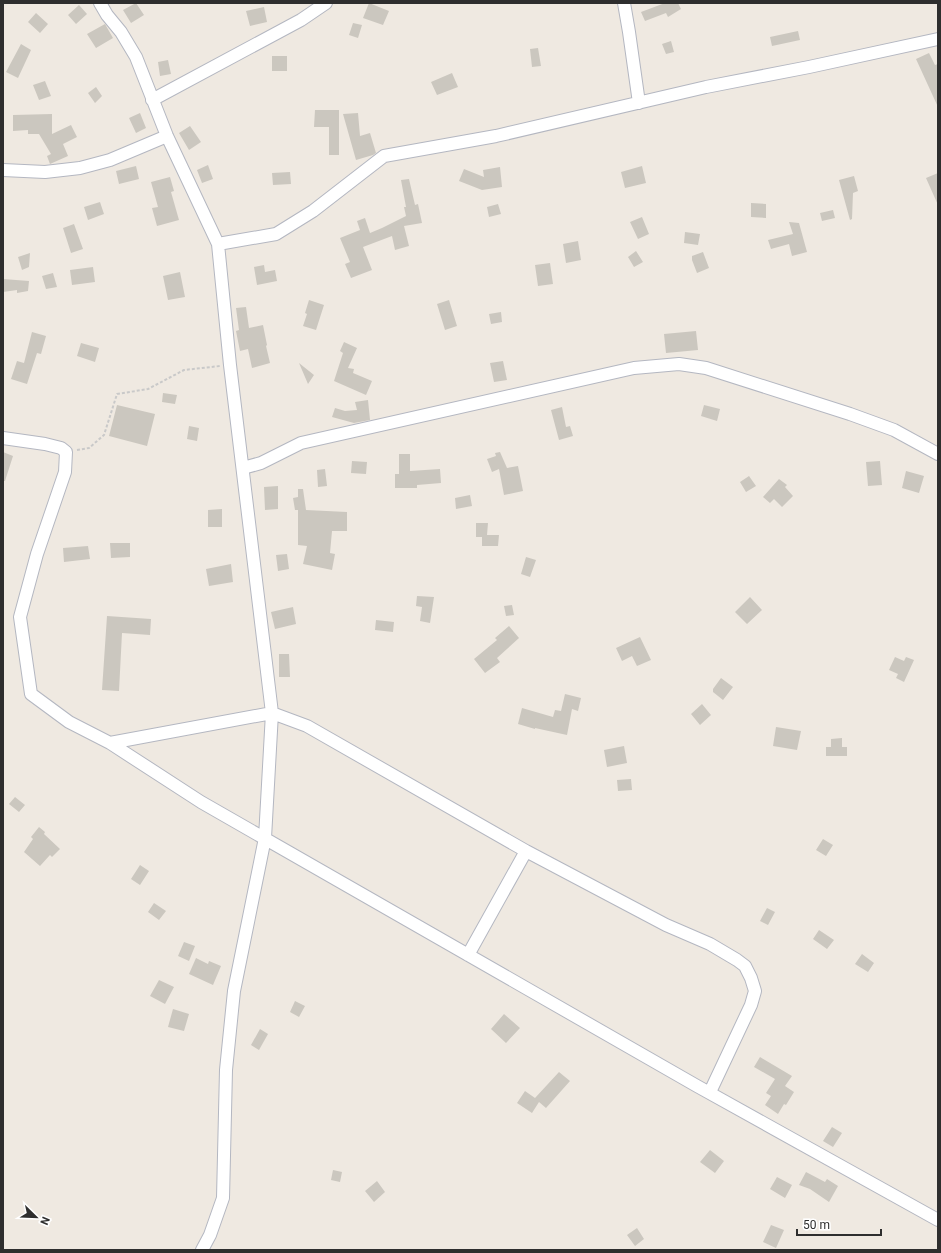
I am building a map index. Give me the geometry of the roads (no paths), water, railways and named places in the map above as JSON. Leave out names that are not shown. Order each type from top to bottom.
[{"type":"street","points":[[100,3],[107,15],[121,32],[136,57],[167,136],[218,244],[230,365],[272,713],[265,838],[234,991],[226,1070],[223,1198],[210,1235],[202,1250]]},
{"type":"street","points":[[152,100],[302,20],[326,3]]},
{"type":"street","points":[[624,3],[638,103]]},
{"type":"street","points":[[218,244],[276,234],[313,211],[384,156],[496,136],[706,87],[809,67],[938,39]]},
{"type":"street","points":[[3,170],[45,172],[80,168],[110,160],[167,136]]},
{"type":"street","points":[[243,468],[261,463],[301,443],[634,368],[679,364],[706,368],[850,414],[894,430],[938,454]]},
{"type":"street","points":[[3,438],[45,444],[61,448],[66,452],[65,472],[37,554],[20,617],[31,694],[69,722],[110,743],[201,802],[468,955],[938,1220]]},
{"type":"street","points":[[110,743],[272,713],[307,726],[526,851],[666,925],[710,944],[737,960],[744,966],[751,978],[755,991],[751,1005],[710,1092]]},
{"type":"street","points":[[468,955],[526,851]]}]
